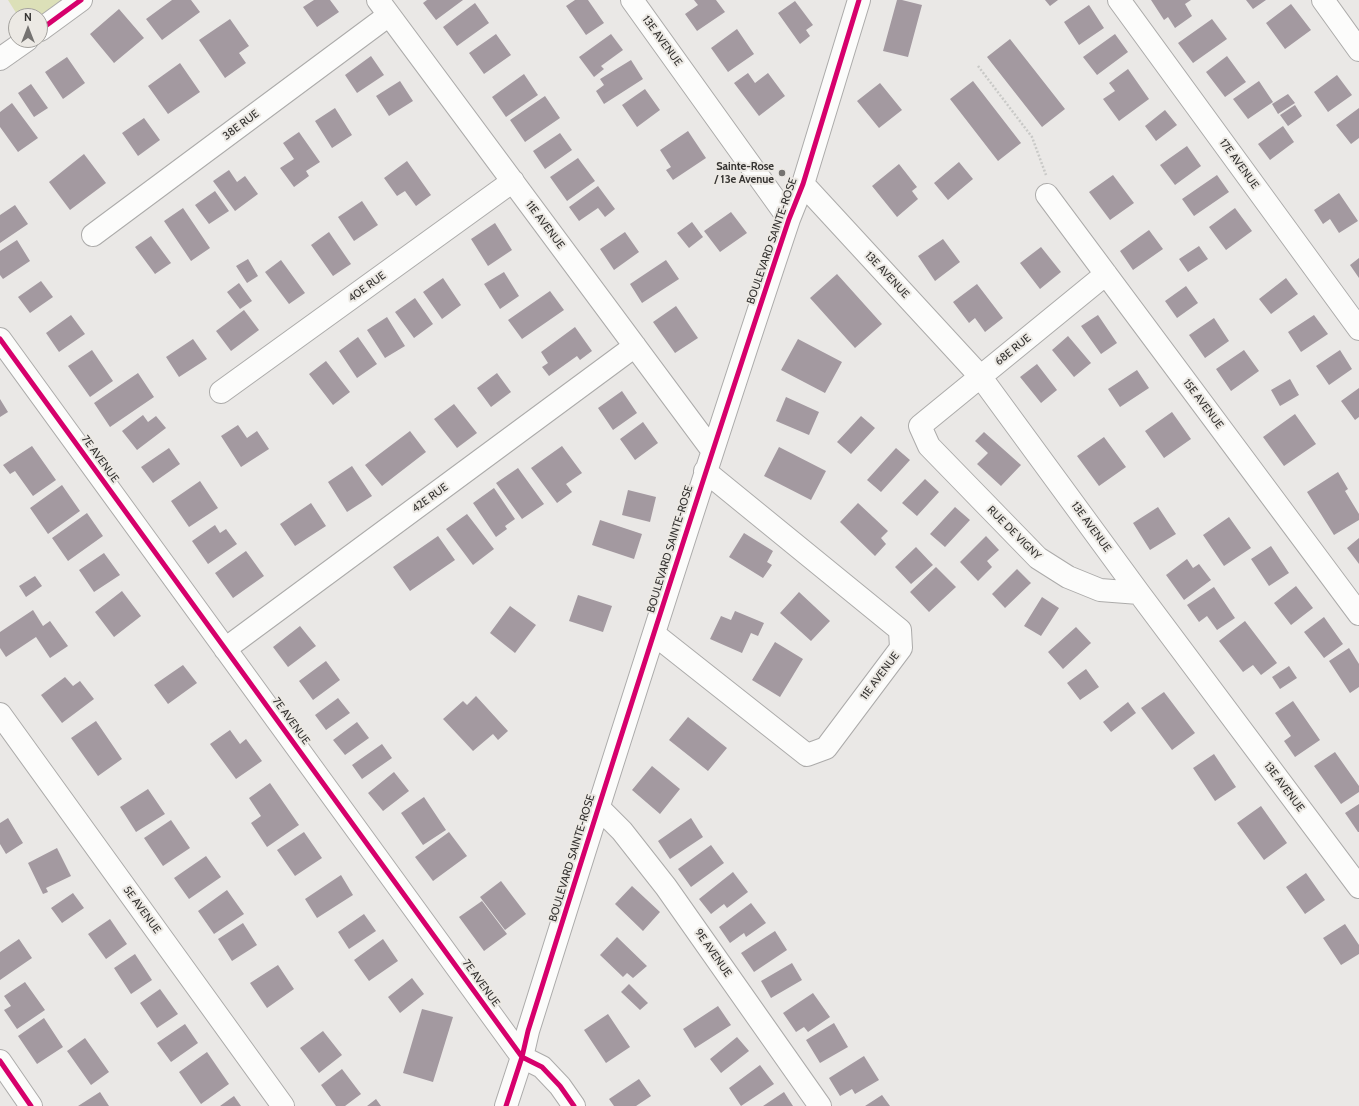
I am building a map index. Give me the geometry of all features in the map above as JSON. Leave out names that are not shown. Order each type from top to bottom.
[{"type":"street","points":[[48,24],[81,0]]},
{"type":"street","name":"13E AVENUE","points":[[632,0],[789,219]]},
{"type":"street","name":"BOULEVARD SAINTE-ROSE","points":[[506,1106],[598,807],[712,450],[789,219],[803,184],[859,0]]},
{"type":"street","name":"17E AVENUE","points":[[1119,0],[1359,329]]},
{"type":"street","points":[[1323,0],[1359,50]]},
{"type":"street","name":"11E AVENUE","points":[[384,7],[712,450]]},
{"type":"street","name":"38E RUE","points":[[93,235],[384,7]]},
{"type":"street","points":[[0,59],[15,48]]},
{"type":"street","name":"40E RUE","points":[[221,392],[513,181]]},
{"type":"street","name":"13E AVENUE","points":[[803,184],[980,376],[1139,593],[1359,886]]},
{"type":"street","name":"15E AVENUE","points":[[1046,186],[1106,274],[1359,614]]},
{"type":"street","name":"68E RUE","points":[[920,426],[1106,274]]},
{"type":"street","name":"7E AVENUE","points":[[0,339],[522,1057],[542,1067],[560,1086],[574,1106]]},
{"type":"street","name":"42E RUE","points":[[225,649],[635,346]]},
{"type":"street","name":"RUE DE VIGNY","points":[[920,426],[929,446],[1038,558],[1068,577],[1100,590],[1139,593]]},
{"type":"street","name":"11E AVENUE","points":[[654,634],[807,755],[826,748],[902,648],[900,630],[705,472]]},
{"type":"street","name":"5E AVENUE","points":[[0,714],[283,1106]]},
{"type":"street","name":"9E AVENUE","points":[[598,807],[622,831],[666,887],[820,1106]]},
{"type":"street","points":[[0,1061],[31,1106]]},
{"type":"path","points":[[978,66],[1032,136],[1046,186]]},
{"type":"green space","points":[[8,0],[66,0],[48,15],[48,8],[13,8]]},
{"type":"building","points":[[172,0],[191,0],[200,12],[162,40],[146,19]]},
{"type":"building","points":[[314,0],[330,0],[339,12],[317,27],[303,7]]},
{"type":"building","points":[[427,0],[463,0],[436,20],[423,3]]},
{"type":"building","points":[[575,0],[588,0],[604,23],[586,35],[566,6]]},
{"type":"building","points":[[694,0],[716,0],[725,12],[697,31],[685,14],[698,5]]},
{"type":"building","points":[[897,0],[922,5],[908,57],[883,51]]},
{"type":"building","points":[[1045,0],[1058,0],[1050,6]]},
{"type":"building","points":[[1151,0],[1191,0],[1185,4],[1192,16],[1175,28],[1168,17],[1164,20]]},
{"type":"building","points":[[1246,0],[1266,0],[1253,9]]},
{"type":"building","points":[[795,1],[813,25],[806,30],[810,36],[800,44],[778,13]]},
{"type":"building","points":[[475,3],[489,23],[457,46],[443,27]]},
{"type":"building","points":[[1291,4],[1311,30],[1285,49],[1266,23]]},
{"type":"building","points":[[1089,5],[1104,28],[1079,45],[1064,22]]},
{"type":"building","points":[[119,9],[144,38],[114,63],[90,34]]},
{"type":"building","points":[[230,19],[249,46],[239,53],[246,63],[225,78],[199,40]]},
{"type":"building","points":[[1212,19],[1227,39],[1193,63],[1178,43]]},
{"type":"building","points":[[737,29],[754,54],[728,72],[711,48]]},
{"type":"building","points":[[496,34],[511,55],[484,74],[469,53]]},
{"type":"building","points":[[611,34],[623,50],[601,66],[604,69],[594,77],[579,57]]},
{"type":"building","points":[[1115,34],[1128,52],[1097,75],[1083,57]]},
{"type":"building","points":[[1010,39],[1065,109],[1042,127],[987,57]]},
{"type":"building","points":[[371,56],[384,75],[357,93],[345,75]]},
{"type":"building","points":[[1227,56],[1246,82],[1225,97],[1206,72]]},
{"type":"building","points":[[67,57],[85,83],[63,99],[45,72]]},
{"type":"building","points":[[631,60],[643,79],[604,104],[596,91],[604,85],[600,79]]},
{"type":"building","points":[[180,63],[200,92],[168,114],[148,86]]},
{"type":"building","points":[[1128,69],[1149,99],[1119,121],[1103,99],[1115,91],[1109,83]]},
{"type":"building","points":[[748,73],[755,83],[768,73],[785,96],[759,116],[734,83]]},
{"type":"building","points":[[524,74],[538,95],[506,117],[492,97]]},
{"type":"building","points":[[1337,75],[1352,95],[1328,112],[1314,92]]},
{"type":"building","points":[[400,81],[413,101],[389,116],[376,96]]},
{"type":"building","points":[[973,81],[1021,143],[998,161],[950,99]]},
{"type":"building","points":[[1259,81],[1273,102],[1248,119],[1233,99]]},
{"type":"building","points":[[880,83],[902,110],[879,128],[857,101]]},
{"type":"building","points":[[31,84],[48,108],[34,117],[18,93]]},
{"type":"building","points":[[645,89],[660,110],[637,127],[622,105]]},
{"type":"building","points":[[1288,94],[1295,103],[1278,114],[1272,104]]},
{"type":"building","points":[[545,96],[560,118],[525,142],[510,120]]},
{"type":"building","points":[[12,103],[38,138],[18,152],[0,127],[0,112]]},
{"type":"building","points":[[1295,105],[1302,116],[1288,126],[1280,115]]},
{"type":"building","points":[[335,108],[352,135],[332,148],[315,121]]},
{"type":"building","points":[[1359,108],[1359,138],[1351,144],[1336,125]]},
{"type":"building","points":[[1165,110],[1177,125],[1156,141],[1145,126]]},
{"type":"building","points":[[144,118],[160,140],[138,156],[122,133]]},
{"type":"building","points":[[1283,126],[1294,142],[1270,160],[1258,144]]},
{"type":"building","points":[[688,131],[706,158],[673,180],[666,170],[671,167],[660,150]]},
{"type":"building","points":[[299,132],[320,162],[306,171],[309,176],[294,187],[280,168],[294,159],[283,143]]},
{"type":"building","points":[[560,133],[572,150],[545,169],[533,151]]},
{"type":"building","points":[[1187,146],[1201,166],[1175,185],[1160,165]]},
{"type":"building","points":[[84,154],[106,183],[70,210],[49,182]]},
{"type":"building","points":[[578,158],[595,181],[567,201],[550,177]]},
{"type":"building","points":[[407,161],[431,195],[416,206],[405,191],[397,196],[384,178]]},
{"type":"building","points":[[959,162],[973,179],[948,200],[934,183]]},
{"type":"building","points":[[899,164],[917,187],[912,191],[918,199],[897,217],[872,186]]},
{"type":"building","points":[[229,170],[237,182],[245,176],[258,194],[235,211],[213,181]]},
{"type":"building","points":[[1113,175],[1134,203],[1110,220],[1089,192]]},
{"type":"building","points":[[1217,175],[1229,192],[1194,216],[1182,199]]},
{"type":"building","points":[[598,186],[615,209],[605,217],[598,208],[579,221],[569,207]]},
{"type":"building","points":[[215,191],[229,211],[209,224],[195,205]]},
{"type":"building","points":[[1339,193],[1358,221],[1339,233],[1330,219],[1323,224],[1314,210]]},
{"type":"building","points":[[362,201],[378,225],[354,241],[338,217]]},
{"type":"building","points":[[15,205],[28,224],[0,243],[0,215]]},
{"type":"building","points":[[183,208],[210,248],[191,261],[164,221]]},
{"type":"building","points":[[1235,208],[1252,231],[1226,250],[1209,227]]},
{"type":"building","points":[[731,212],[747,233],[720,252],[704,231]]},
{"type":"building","points":[[692,222],[703,237],[689,248],[677,233]]},
{"type":"building","points":[[495,223],[512,250],[488,266],[471,239]]},
{"type":"building","points":[[1149,230],[1163,249],[1133,270],[1120,251]]},
{"type":"building","points":[[329,232],[351,264],[333,276],[311,245]]},
{"type":"building","points":[[625,232],[639,252],[614,270],[600,249]]},
{"type":"building","points":[[151,236],[171,263],[155,274],[135,247]]},
{"type":"building","points":[[943,239],[960,262],[935,281],[918,256]]},
{"type":"building","points":[[17,240],[30,261],[3,279],[0,275],[0,251]]},
{"type":"building","points":[[1199,246],[1208,259],[1188,272],[1179,259]]},
{"type":"building","points":[[1041,247],[1061,272],[1040,289],[1020,263]]},
{"type":"building","points":[[1359,258],[1359,278],[1350,265]]},
{"type":"building","points":[[248,259],[258,276],[247,283],[236,266]]},
{"type":"building","points":[[281,260],[305,293],[289,304],[265,272]]},
{"type":"building","points":[[666,260],[679,279],[642,303],[630,284]]},
{"type":"building","points":[[504,272],[519,296],[500,309],[484,284]]},
{"type":"building","points":[[837,274],[882,324],[855,348],[810,298]]},
{"type":"building","points":[[443,278],[461,305],[442,319],[423,292]]},
{"type":"building","points":[[1286,278],[1298,294],[1271,314],[1259,299]]},
{"type":"building","points":[[41,281],[53,297],[30,313],[18,297]]},
{"type":"building","points":[[239,283],[252,301],[240,309],[227,292]]},
{"type":"building","points":[[977,284],[1003,318],[985,332],[975,318],[969,323],[953,302]]},
{"type":"building","points":[[1186,286],[1198,303],[1177,318],[1165,301]]},
{"type":"building","points":[[550,291],[564,310],[522,339],[508,320]]},
{"type":"building","points":[[415,298],[433,324],[414,338],[395,312]]},
{"type":"building","points":[[676,306],[698,338],[675,353],[653,322]]},
{"type":"building","points":[[244,310],[259,330],[231,351],[216,331]]},
{"type":"building","points":[[71,315],[85,334],[59,352],[46,333]]},
{"type":"building","points":[[1098,315],[1117,343],[1101,354],[1081,326]]},
{"type":"building","points":[[1314,315],[1328,334],[1301,352],[1288,332]]},
{"type":"building","points":[[387,317],[405,346],[385,358],[367,330]]},
{"type":"building","points":[[1214,318],[1229,341],[1205,358],[1189,335]]},
{"type":"building","points":[[575,327],[592,351],[580,360],[577,356],[549,376],[542,367],[548,363],[541,352]]},
{"type":"building","points":[[1068,336],[1091,363],[1074,377],[1052,350]]},
{"type":"building","points":[[358,337],[377,364],[357,378],[339,351]]},
{"type":"building","points":[[193,339],[207,359],[179,377],[166,357]]},
{"type":"building","points":[[798,339],[842,362],[825,393],[781,370]]},
{"type":"building","points":[[92,350],[113,381],[90,397],[68,366]]},
{"type":"building","points":[[1244,350],[1259,371],[1231,391],[1216,369]]},
{"type":"building","points":[[1340,350],[1352,369],[1329,385],[1316,366]]},
{"type":"building","points":[[326,361],[350,392],[333,405],[309,374]]},
{"type":"building","points":[[1037,364],[1057,390],[1041,403],[1020,377]]},
{"type":"building","points":[[1137,370],[1149,388],[1120,407],[1108,389]]},
{"type":"building","points":[[138,373],[154,397],[110,427],[94,403]]},
{"type":"building","points":[[497,373],[511,392],[491,407],[477,388]]},
{"type":"building","points":[[1290,379],[1299,395],[1280,406],[1271,390]]},
{"type":"building","points":[[1359,388],[1359,417],[1355,420],[1341,401]]},
{"type":"building","points":[[622,391],[637,413],[613,430],[598,408]]},
{"type":"building","points":[[786,397],[819,412],[809,435],[776,421]]},
{"type":"building","points":[[0,399],[8,412],[0,417]]},
{"type":"building","points":[[454,404],[477,433],[457,448],[434,419]]},
{"type":"building","points":[[1172,412],[1191,439],[1164,458],[1145,431]]},
{"type":"building","points":[[1295,414],[1316,444],[1284,466],[1263,437]]},
{"type":"building","points":[[143,415],[148,422],[156,416],[166,428],[137,450],[122,431]]},
{"type":"building","points":[[861,416],[875,428],[851,454],[837,442]]},
{"type":"building","points":[[643,422],[658,443],[635,460],[620,439]]},
{"type":"building","points":[[238,425],[247,438],[257,431],[269,449],[241,467],[221,436]]},
{"type":"building","points":[[410,431],[426,452],[382,486],[365,465]]},
{"type":"building","points":[[984,432],[1021,465],[1001,486],[977,464],[988,453],[975,441]]},
{"type":"building","points":[[1104,437],[1126,467],[1099,486],[1077,456]]},
{"type":"building","points":[[32,446],[56,480],[33,496],[15,471],[10,474],[3,465]]},
{"type":"building","points":[[562,446],[582,473],[566,484],[572,492],[557,503],[531,468]]},
{"type":"building","points":[[779,447],[826,471],[811,500],[764,476]]},
{"type":"building","points":[[169,448],[180,464],[153,483],[141,467]]},
{"type":"building","points":[[896,448],[910,460],[881,492],[867,480]]},
{"type":"building","points":[[352,466],[372,496],[347,512],[328,482]]},
{"type":"building","points":[[518,468],[544,504],[522,519],[496,483]]},
{"type":"building","points":[[1338,472],[1348,489],[1345,491],[1359,514],[1359,520],[1334,535],[1307,492]]},
{"type":"building","points":[[925,479],[939,492],[917,516],[902,503]]},
{"type":"building","points":[[200,481],[218,508],[189,527],[171,501]]},
{"type":"building","points":[[62,485],[80,511],[48,534],[30,508]]},
{"type":"building","points":[[494,488],[515,519],[505,526],[507,529],[496,537],[473,503]]},
{"type":"building","points":[[628,490],[656,497],[650,522],[622,515]]},
{"type":"building","points":[[311,503],[326,526],[295,546],[280,524]]},
{"type":"building","points":[[858,503],[888,531],[881,538],[886,544],[875,556],[840,522]]},
{"type":"building","points":[[955,507],[970,520],[945,547],[930,534]]},
{"type":"building","points":[[1158,507],[1176,534],[1150,550],[1133,523]]},
{"type":"building","points":[[87,513],[103,536],[68,561],[52,538]]},
{"type":"building","points":[[467,514],[494,549],[473,565],[446,529]]},
{"type":"building","points":[[1229,517],[1251,548],[1224,566],[1203,535]]},
{"type":"building","points":[[600,520],[642,534],[634,559],[592,545]]},
{"type":"building","points":[[215,525],[220,533],[226,529],[237,544],[208,564],[192,541]]},
{"type":"building","points":[[744,533],[773,551],[767,562],[772,565],[763,578],[729,557]]},
{"type":"building","points":[[438,536],[455,560],[410,591],[393,567]]},
{"type":"building","points":[[986,536],[999,550],[987,561],[992,567],[978,581],[960,562]]},
{"type":"building","points":[[1359,538],[1359,564],[1347,548]]},
{"type":"building","points":[[1271,546],[1289,573],[1269,586],[1251,559]]},
{"type":"building","points":[[916,547],[933,565],[911,584],[895,567]]},
{"type":"building","points":[[246,551],[264,576],[233,598],[215,573]]},
{"type":"building","points":[[104,553],[120,575],[94,592],[79,570]]},
{"type":"building","points":[[1187,559],[1193,568],[1199,564],[1211,580],[1184,600],[1166,575]]},
{"type":"building","points":[[936,567],[956,587],[929,612],[910,592]]},
{"type":"building","points":[[1017,569],[1031,583],[1005,608],[992,594]]},
{"type":"building","points":[[35,576],[42,586],[26,597],[19,586]]},
{"type":"building","points":[[1296,586],[1313,608],[1291,625],[1274,603]]},
{"type":"building","points":[[1214,587],[1235,618],[1217,630],[1207,616],[1199,622],[1187,605]]},
{"type":"building","points":[[122,591],[141,616],[114,637],[95,612]]},
{"type":"building","points":[[799,592],[830,621],[811,641],[780,613]]},
{"type":"building","points":[[578,595],[612,606],[603,632],[569,621]]},
{"type":"building","points":[[1042,597],[1059,608],[1041,636],[1024,626]]},
{"type":"building","points":[[510,606],[536,625],[515,653],[490,633]]},
{"type":"building","points":[[33,610],[43,626],[50,621],[68,646],[50,658],[36,637],[6,657],[0,648],[0,632]]},
{"type":"building","points":[[735,611],[764,623],[758,636],[751,633],[742,653],[710,639],[721,616],[731,620]]},
{"type":"building","points":[[1324,617],[1343,644],[1324,658],[1304,632]]},
{"type":"building","points":[[1245,621],[1277,663],[1261,675],[1253,665],[1243,672],[1219,641]]},
{"type":"building","points":[[300,626],[316,646],[288,667],[273,647]]},
{"type":"building","points":[[1076,627],[1091,643],[1063,669],[1048,652]]},
{"type":"building","points":[[775,642],[803,659],[780,697],[752,680]]},
{"type":"building","points":[[1349,648],[1359,664],[1359,687],[1350,693],[1329,661]]},
{"type":"building","points":[[326,661],[340,680],[313,700],[299,681]]},
{"type":"building","points":[[183,665],[197,683],[168,704],[154,685]]},
{"type":"building","points":[[1289,666],[1297,678],[1280,689],[1272,677]]},
{"type":"building","points":[[1086,669],[1099,687],[1080,700],[1067,683]]},
{"type":"building","points":[[65,677],[73,686],[80,681],[94,699],[62,723],[41,695]]},
{"type":"building","points":[[1164,692],[1195,733],[1172,750],[1141,708]]},
{"type":"building","points":[[476,696],[508,731],[498,740],[493,734],[473,751],[443,719],[463,701],[467,705]]},
{"type":"building","points":[[338,698],[350,713],[326,730],[315,715]]},
{"type":"building","points":[[1293,701],[1320,740],[1295,757],[1284,741],[1291,736],[1275,713]]},
{"type":"building","points":[[1128,702],[1136,713],[1111,732],[1103,722]]},
{"type":"building","points":[[688,717],[727,748],[708,771],[669,740]]},
{"type":"building","points":[[96,721],[122,759],[98,776],[71,738]]},
{"type":"building","points":[[357,722],[369,738],[345,755],[333,740]]},
{"type":"building","points":[[230,730],[240,744],[246,739],[262,761],[236,779],[210,744]]},
{"type":"building","points":[[382,744],[392,758],[362,779],[352,765]]},
{"type":"building","points":[[1335,752],[1359,786],[1359,792],[1341,804],[1314,766]]},
{"type":"building","points":[[1214,754],[1236,787],[1215,801],[1193,768]]},
{"type":"building","points":[[652,766],[680,789],[660,814],[632,790]]},
{"type":"building","points":[[394,772],[409,791],[383,811],[368,793]]},
{"type":"building","points":[[270,783],[299,825],[267,847],[251,823],[261,816],[249,798]]},
{"type":"building","points":[[148,789],[165,814],[136,832],[120,807]]},
{"type":"building","points":[[424,797],[446,830],[423,845],[401,813]]},
{"type":"building","points":[[1359,804],[1359,832],[1358,832],[1345,813]]},
{"type":"building","points":[[1261,806],[1287,843],[1264,860],[1237,823]]},
{"type":"building","points":[[8,818],[23,843],[6,854],[0,844],[0,823]]},
{"type":"building","points":[[691,818],[703,837],[670,859],[658,841]]},
{"type":"building","points":[[171,820],[190,848],[163,866],[144,838]]},
{"type":"building","points":[[304,832],[322,858],[295,876],[277,850]]},
{"type":"building","points":[[449,832],[467,856],[433,881],[415,857]]},
{"type":"building","points":[[711,845],[724,863],[691,887],[678,869]]},
{"type":"building","points":[[57,848],[71,876],[46,888],[48,892],[43,894],[28,863]]},
{"type":"building","points":[[206,856],[221,877],[189,899],[174,878]]},
{"type":"building","points":[[733,872],[748,892],[727,908],[724,904],[711,914],[699,899]]},
{"type":"building","points":[[1306,873],[1325,900],[1305,914],[1286,887]]},
{"type":"building","points":[[341,875],[353,895],[317,918],[305,899]]},
{"type":"building","points":[[501,881],[526,914],[505,930],[480,897]]},
{"type":"building","points":[[632,886],[660,912],[643,931],[615,904]]},
{"type":"building","points":[[227,890],[244,914],[214,934],[198,911]]},
{"type":"building","points":[[73,893],[84,908],[62,923],[51,908]]},
{"type":"building","points":[[482,901],[507,934],[484,951],[459,917]]},
{"type":"building","points":[[751,903],[766,923],[746,937],[744,933],[730,943],[719,927]]},
{"type":"building","points":[[364,914],[376,931],[349,949],[338,932]]},
{"type":"building","points":[[110,919],[127,944],[106,959],[88,934]]},
{"type":"building","points":[[243,923],[257,945],[232,961],[218,939]]},
{"type":"building","points":[[1345,924],[1359,945],[1359,954],[1341,965],[1323,938]]},
{"type":"building","points":[[775,931],[787,950],[754,972],[741,953]]},
{"type":"building","points":[[617,937],[647,966],[633,978],[627,973],[623,977],[600,955]]},
{"type":"building","points":[[19,939],[32,958],[0,980],[0,952]]},
{"type":"building","points":[[383,939],[398,961],[369,981],[354,960]]},
{"type":"building","points":[[135,954],[152,980],[131,994],[114,968]]},
{"type":"building","points":[[792,963],[802,980],[771,998],[761,981]]},
{"type":"building","points":[[278,965],[294,989],[267,1008],[250,983]]},
{"type":"building","points":[[412,978],[424,994],[400,1013],[388,997]]},
{"type":"building","points":[[25,982],[45,1010],[17,1029],[4,1010],[11,1006],[4,996]]},
{"type":"building","points":[[629,984],[648,1003],[640,1010],[621,992]]},
{"type":"building","points":[[160,989],[178,1014],[157,1028],[140,1003]]},
{"type":"building","points":[[813,993],[830,1017],[808,1032],[804,1027],[796,1032],[783,1013]]},
{"type":"building","points":[[718,1006],[731,1025],[695,1048],[683,1029]]},
{"type":"building","points":[[422,1009],[453,1017],[433,1082],[403,1073]]},
{"type":"building","points":[[608,1014],[630,1047],[606,1063],[584,1030]]},
{"type":"building","points":[[44,1018],[63,1047],[37,1064],[18,1036]]},
{"type":"building","points":[[834,1023],[848,1047],[820,1063],[806,1040]]},
{"type":"building","points":[[185,1024],[198,1043],[171,1062],[157,1043]]},
{"type":"building","points":[[323,1031],[342,1055],[319,1073],[300,1048]]},
{"type":"building","points":[[737,1037],[749,1051],[721,1073],[710,1059]]},
{"type":"building","points":[[85,1038],[109,1072],[91,1085],[67,1051]]},
{"type":"building","points":[[207,1052],[229,1084],[201,1104],[179,1072]]},
{"type":"building","points":[[864,1056],[879,1080],[855,1094],[852,1089],[840,1096],[829,1078]]},
{"type":"building","points":[[760,1065],[774,1084],[741,1106],[729,1088]]},
{"type":"building","points":[[342,1069],[361,1094],[345,1106],[336,1106],[321,1085]]},
{"type":"building","points":[[639,1079],[651,1096],[636,1106],[614,1106],[609,1099]]},
{"type":"building","points":[[100,1092],[109,1106],[78,1106]]},
{"type":"building","points":[[784,1092],[793,1106],[763,1106]]},
{"type":"building","points":[[882,1095],[890,1106],[865,1106]]},
{"type":"building","points":[[234,1096],[241,1106],[220,1106]]},
{"type":"building","points":[[376,1099],[381,1106],[367,1106]]},
{"type":"cycle path","points":[[48,24],[81,0]]},
{"type":"cycle path","points":[[506,1106],[522,1057],[528,1031],[624,726],[755,320],[789,219],[803,184],[859,0]]},
{"type":"cycle path","points":[[0,339],[522,1057],[542,1067],[560,1086],[574,1106]]},
{"type":"cycle path","points":[[0,1061],[31,1106]]},
{"type":"place","name":"Sainte-Rose / 13e Avenue","points":[[782,173]]}]
